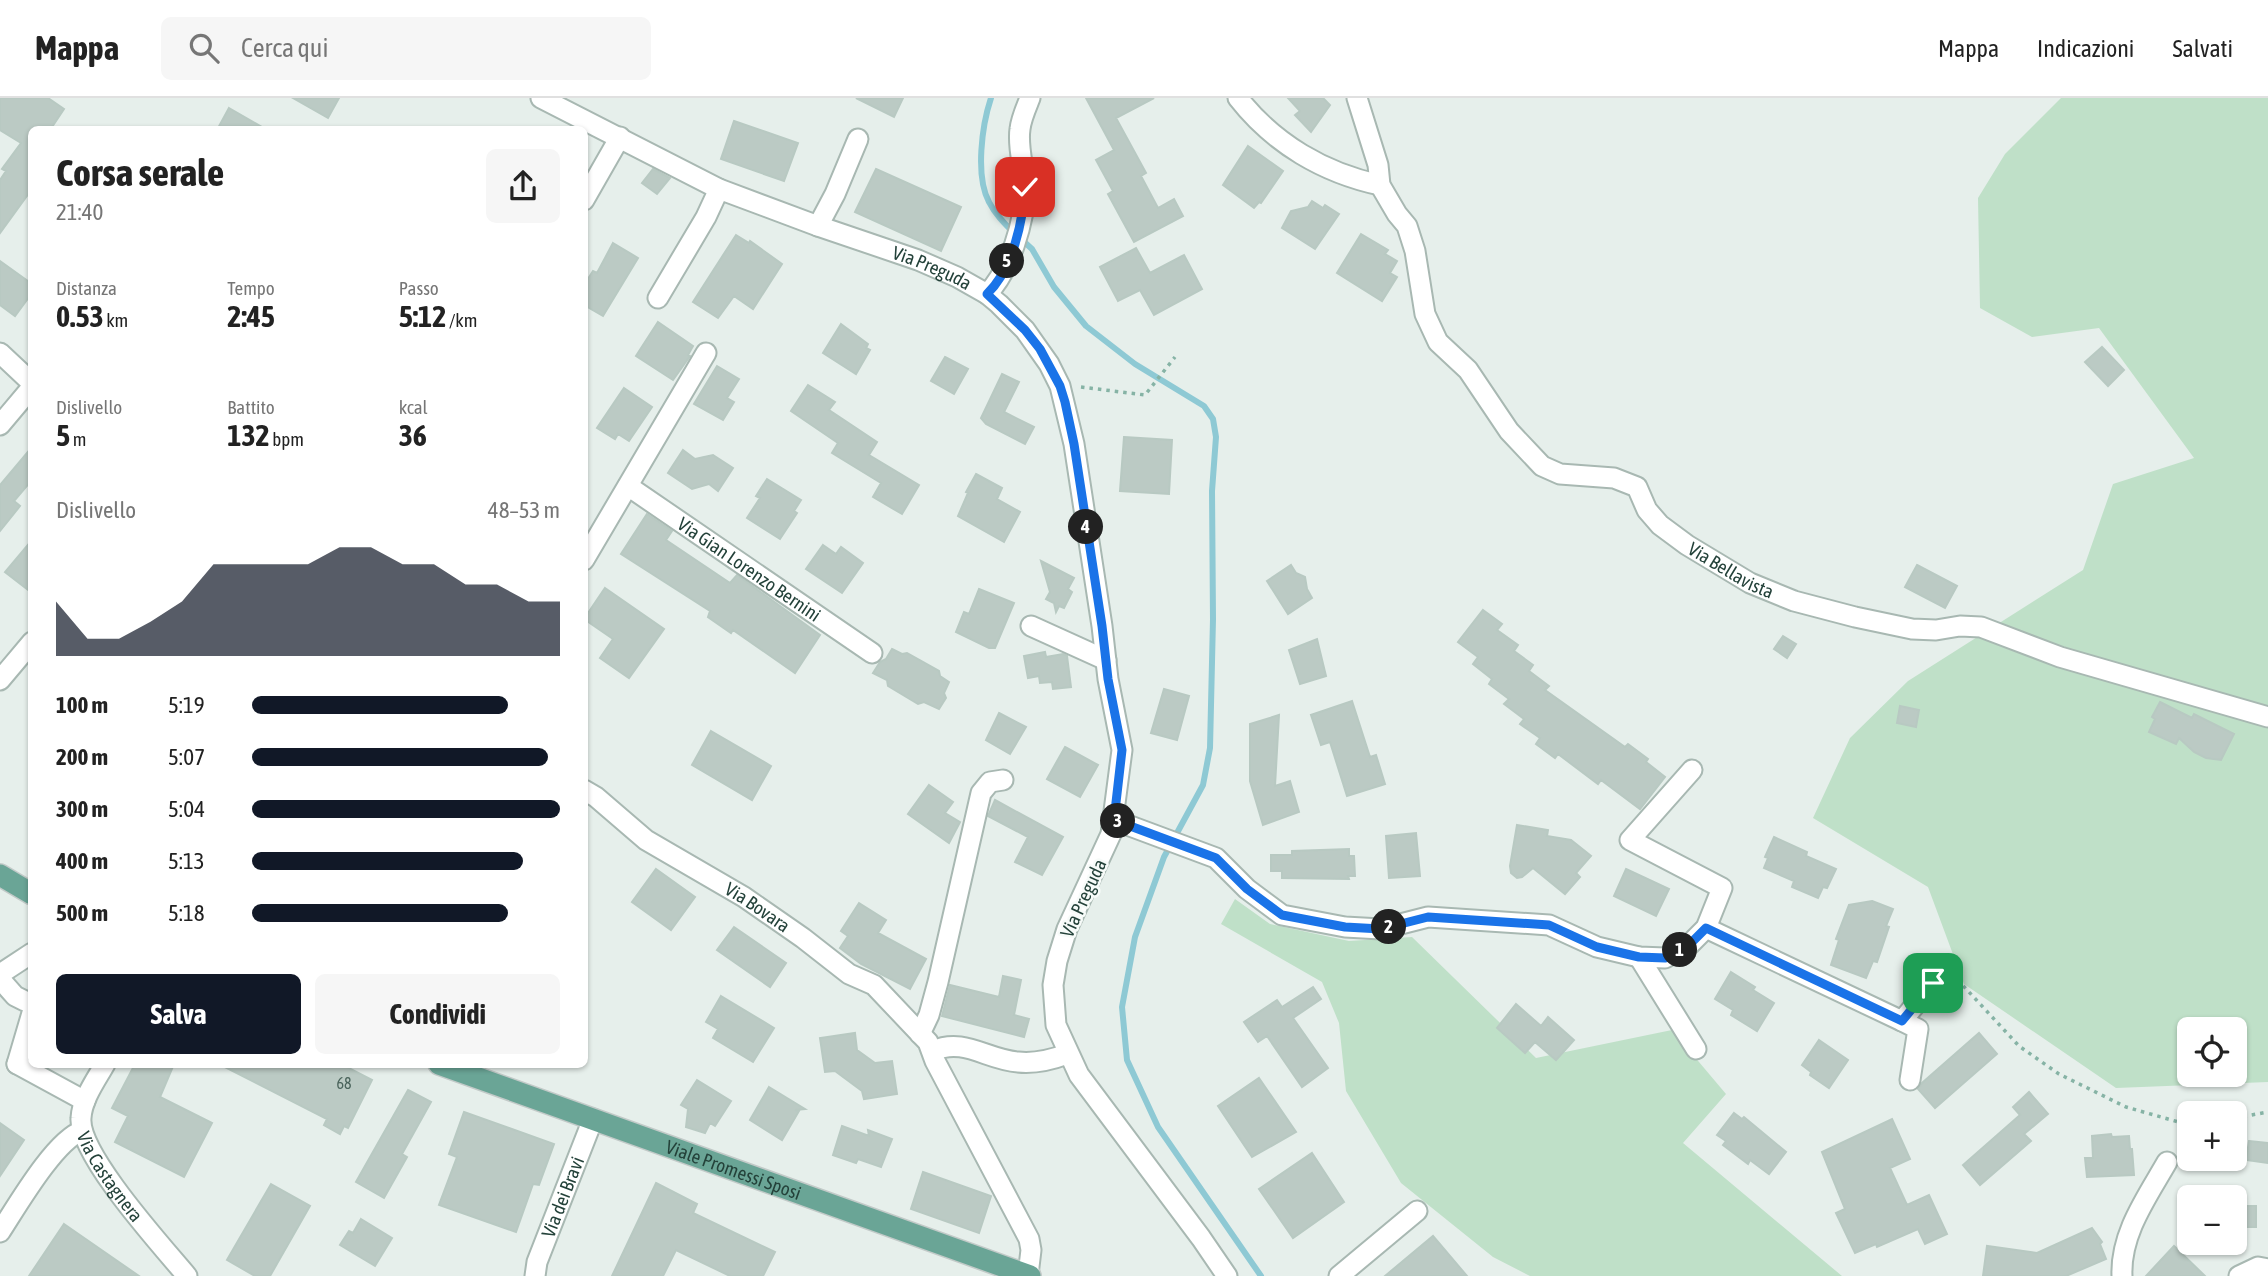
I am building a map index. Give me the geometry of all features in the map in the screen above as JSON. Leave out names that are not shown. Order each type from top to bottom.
[{"type":"main road","points":[[0,875],[28,892]]},
{"type":"main road","name":"Viale Promessi Sposi","points":[[450,1068],[1029,1275]]},
{"type":"street","name":"Via Preguda","points":[[541,98],[719,189],[918,260],[987,294],[1025,330],[1049,364],[1060,384],[1074,444],[1122,750],[1114,820],[1104,854],[1062,941],[1055,969],[1056,1025],[1079,1076],[1227,1276]]},
{"type":"street","points":[[987,294],[995,286],[1012,252],[1022,220],[1025,187],[1020,128],[1030,98]]},
{"type":"street","points":[[1238,98],[1265,127],[1293,150],[1333,171],[1380,185],[1378,165],[1357,98]]},
{"type":"street","points":[[588,193],[621,137]]},
{"type":"street","points":[[818,226],[858,139]]},
{"type":"street","name":"Via Bellavista","points":[[1380,185],[1407,226],[1415,251],[1425,314],[1438,342],[1468,370],[1510,431],[1542,466],[1560,474],[1614,478],[1637,487],[1647,510],[1660,525],[1687,545],[1750,583],[1794,601],[1912,629],[1980,627],[2060,657],[2268,717]]},
{"type":"street","points":[[658,298],[719,189]]},
{"type":"street","points":[[0,353],[28,381]]},
{"type":"street","points":[[588,553],[706,353]]},
{"type":"street","points":[[0,425],[28,390]]},
{"type":"street","name":"Via Gian Lorenzo Bernini","points":[[628,486],[872,653]]},
{"type":"street","points":[[1031,626],[1087,649],[1106,660]]},
{"type":"street","points":[[0,680],[28,647]]},
{"type":"street","points":[[1114,820],[1216,858],[1247,889],[1282,915],[1345,927],[1381,929],[1428,917],[1549,925],[1597,947],[1639,957],[1665,958],[1690,944],[1706,928],[1722,888],[1630,840],[1692,770]]},
{"type":"street","points":[[920,1034],[929,1015],[938,982],[981,793],[990,782],[1003,780]]},
{"type":"street","name":"Via Bovara","points":[[588,793],[646,840],[760,908],[849,974],[874,985],[920,1034],[933,1051],[935,1061],[1029,1239],[1029,1275]]},
{"type":"street","points":[[1706,928],[1917,1029],[1910,1080]]},
{"type":"street","points":[[1639,957],[1696,1049]]},
{"type":"street","points":[[0,974],[28,960]]},
{"type":"street","points":[[0,979],[15,996],[28,1003]]},
{"type":"street","points":[[1902,1021],[1933,983]]},
{"type":"street","points":[[24,1062],[28,1023]]},
{"type":"street","points":[[933,1051],[955,1044],[1017,1062],[1045,1062],[1067,1054]]},
{"type":"street","points":[[33,1068],[85,1101]]},
{"type":"street","name":"Via Castagnera","points":[[102,1068],[80,1116],[82,1131],[91,1152],[141,1221],[187,1276]]},
{"type":"street","name":"Via dei Bravi","points":[[535,1276],[537,1262],[593,1119]]},
{"type":"street","points":[[0,1231],[58,1148],[72,1134],[82,1131]]},
{"type":"street","points":[[2122,1276],[2121,1260],[2132,1224],[2167,1162]]},
{"type":"street","points":[[1339,1276],[1418,1211]]},
{"type":"street","points":[[2239,1276],[2258,1268],[2268,1269]]},
{"type":"path","points":[[1060,384],[1145,395],[1175,357]]},
{"type":"path","points":[[1933,983],[1941,974],[1956,978],[2019,1046],[2059,1074],[2126,1107],[2177,1122]]},
{"type":"path","points":[[2247,1116],[2268,1112]]},
{"type":"green space","points":[[2061,98],[2268,98],[2268,1082],[2247,1083],[2247,1017],[2177,1017],[2177,1086],[2116,1088],[1964,984],[1928,887],[1813,818],[1850,738],[1908,681],[2083,570],[2113,484],[2194,458],[2099,328],[2032,337],[1980,308],[1978,198],[2005,154]]},
{"type":"green space","points":[[1235,899],[1270,924],[1349,941],[1412,937],[1536,1058],[1672,1030],[1726,1094],[1683,1143],[1842,1276],[1530,1276],[1493,1257],[1401,1183],[1346,1091],[1339,1023],[1322,982],[1221,924]]},
{"type":"building","points":[[0,98],[48,98],[64,109],[53,126],[28,126],[28,194],[0,233],[0,180],[6,171],[2,169],[21,143],[0,130]]},
{"type":"building","points":[[293,98],[339,98],[328,118]]},
{"type":"building","points":[[856,98],[903,98],[894,117]]},
{"type":"building","points":[[1086,98],[1154,98],[1116,118],[1146,173],[1141,176],[1158,208],[1174,199],[1183,216],[1134,242],[1108,194],[1113,191],[1096,160],[1114,150]]},
{"type":"building","points":[[1288,98],[1323,98],[1330,105],[1311,132],[1295,115],[1300,111]]},
{"type":"building","points":[[229,108],[260,126],[219,126]]},
{"type":"building","points":[[734,121],[798,143],[784,181],[721,159]]},
{"type":"building","points":[[1248,146],[1283,171],[1261,203],[1254,208],[1223,185]]},
{"type":"building","points":[[653,169],[670,178],[657,194],[642,183]]},
{"type":"building","points":[[876,169],[961,207],[941,251],[855,212]]},
{"type":"building","points":[[1312,201],[1339,214],[1315,249],[1282,228],[1291,211],[1308,207]]},
{"type":"building","points":[[1361,234],[1388,250],[1385,254],[1397,261],[1390,273],[1397,277],[1382,301],[1337,273]]},
{"type":"building","points":[[736,235],[749,243],[750,241],[782,264],[753,309],[734,296],[718,318],[693,302]]},
{"type":"building","points":[[613,243],[638,258],[603,316],[588,307],[588,279],[593,271],[597,273]]},
{"type":"building","points":[[1136,248],[1150,273],[1184,255],[1202,289],[1154,315],[1140,290],[1118,301],[1100,267]]},
{"type":"building","points":[[0,261],[28,281],[28,298],[15,316],[0,305]]},
{"type":"building","points":[[658,322],[693,346],[688,355],[690,356],[673,380],[636,356]]},
{"type":"building","points":[[841,324],[868,344],[866,348],[870,350],[856,374],[823,353]]},
{"type":"building","points":[[2102,347],[2124,370],[2108,386],[2085,362]]},
{"type":"building","points":[[945,357],[968,369],[954,394],[931,381]]},
{"type":"building","points":[[717,366],[739,379],[727,398],[734,402],[723,420],[694,404]]},
{"type":"building","points":[[1002,374],[1019,382],[1004,412],[1034,427],[1025,444],[986,424],[981,418]]},
{"type":"building","points":[[808,385],[835,402],[829,410],[877,442],[869,455],[919,485],[902,514],[873,497],[881,483],[832,453],[838,443],[791,411]]},
{"type":"building","points":[[624,388],[652,407],[629,441],[618,434],[615,439],[597,428]]},
{"type":"building","points":[[1124,437],[1172,440],[1169,494],[1120,491]]},
{"type":"building","points":[[683,450],[695,459],[713,455],[733,468],[718,491],[709,484],[692,489],[668,473]]},
{"type":"building","points":[[28,452],[28,485],[14,501],[20,506],[0,531],[0,485]]},
{"type":"building","points":[[976,474],[1002,488],[997,499],[1020,512],[1004,542],[958,516],[968,493],[966,492]]},
{"type":"building","points":[[767,479],[801,500],[794,511],[797,513],[780,539],[747,518],[760,498],[756,496]]},
{"type":"building","points":[[647,514],[672,531],[666,540],[730,583],[737,575],[820,635],[795,673],[733,630],[731,633],[708,617],[710,611],[621,554]]},
{"type":"building","points":[[28,545],[28,590],[5,572]]},
{"type":"building","points":[[823,545],[836,554],[841,547],[863,563],[842,593],[806,569]]},
{"type":"building","points":[[1041,561],[1074,578],[1068,589],[1072,592],[1064,608],[1059,606],[1056,612],[1054,603],[1046,599],[1050,592]]},
{"type":"building","points":[[1291,565],[1296,573],[1305,577],[1312,598],[1288,614],[1267,581]]},
{"type":"building","points":[[1917,565],[1957,586],[1945,608],[1905,587]]},
{"type":"building","points":[[605,588],[664,629],[629,678],[600,658],[613,639],[588,622],[588,613]]},
{"type":"building","points":[[979,589],[1014,603],[995,648],[989,648],[956,632],[964,612],[969,614]]},
{"type":"building","points":[[1483,610],[1502,624],[1497,630],[1518,645],[1514,651],[1533,665],[1529,671],[1549,686],[1545,690],[1625,747],[1628,744],[1648,759],[1646,762],[1665,777],[1640,809],[1601,780],[1598,784],[1558,754],[1555,758],[1536,744],[1540,738],[1520,724],[1524,719],[1504,704],[1509,699],[1489,684],[1492,679],[1473,664],[1478,657],[1458,642]]},
{"type":"building","points":[[1783,636],[1796,644],[1787,658],[1774,649]]},
{"type":"building","points":[[1317,639],[1326,676],[1300,684],[1289,650]]},
{"type":"building","points":[[892,649],[902,654],[907,653],[939,671],[940,676],[949,682],[944,693],[946,698],[939,709],[924,702],[918,704],[888,686],[887,680],[873,673]]},
{"type":"building","points":[[1045,652],[1046,657],[1063,654],[1067,656],[1071,687],[1053,689],[1052,682],[1040,683],[1039,676],[1028,678],[1024,656]]},
{"type":"building","points":[[1164,689],[1189,696],[1177,740],[1151,733]]},
{"type":"building","points":[[1352,701],[1370,757],[1376,755],[1385,784],[1347,796],[1330,742],[1321,745],[1311,715]]},
{"type":"building","points":[[2160,702],[2192,718],[2194,714],[2234,734],[2221,760],[2206,758],[2194,752],[2179,738],[2176,744],[2149,732],[2155,719],[2152,717]]},
{"type":"building","points":[[1900,706],[1919,710],[1916,727],[1897,723]]},
{"type":"building","points":[[999,713],[1026,727],[1010,754],[986,740]]},
{"type":"building","points":[[1279,715],[1275,786],[1290,781],[1299,812],[1263,825],[1250,781],[1250,724]]},
{"type":"building","points":[[711,731],[771,766],[752,800],[692,765]]},
{"type":"building","points":[[1065,747],[1098,765],[1080,797],[1047,779]]},
{"type":"building","points":[[929,785],[953,802],[945,813],[960,822],[949,843],[908,814]]},
{"type":"building","points":[[995,800],[1063,837],[1042,875],[1015,862],[1028,837],[988,816]]},
{"type":"building","points":[[1517,825],[1548,830],[1547,836],[1571,840],[1591,856],[1576,873],[1580,877],[1565,894],[1533,868],[1522,877],[1517,878],[1511,873]]},
{"type":"building","points":[[1416,833],[1420,876],[1389,878],[1386,836]]},
{"type":"building","points":[[1774,837],[1807,852],[1806,856],[1836,869],[1827,888],[1823,887],[1818,898],[1792,887],[1794,881],[1764,868],[1768,858],[1765,857]]},
{"type":"building","points":[[1349,849],[1349,856],[1354,856],[1355,876],[1348,876],[1349,879],[1282,878],[1282,871],[1271,871],[1271,855],[1292,855],[1292,851]]},
{"type":"building","points":[[656,869],[695,897],[671,930],[632,902]]},
{"type":"building","points":[[1626,869],[1669,889],[1656,916],[1614,896]]},
{"type":"building","points":[[1872,901],[1893,909],[1877,962],[1873,961],[1866,978],[1831,965],[1839,940],[1836,939],[1849,905]]},
{"type":"building","points":[[859,903],[886,920],[878,933],[926,959],[910,989],[861,964],[840,948],[848,936],[841,931]]},
{"type":"building","points":[[734,927],[786,963],[770,987],[717,950]]},
{"type":"building","points":[[1731,972],[1774,1003],[1757,1031],[1731,1015],[1733,1010],[1715,999]]},
{"type":"building","points":[[1003,976],[1021,980],[1014,1015],[1029,1019],[1024,1037],[942,1016],[950,985],[999,997]]},
{"type":"building","points":[[1313,987],[1321,999],[1293,1018],[1328,1068],[1302,1087],[1267,1036],[1258,1042],[1244,1022],[1277,1000],[1282,1007]]},
{"type":"building","points":[[721,996],[774,1028],[753,1062],[713,1038],[718,1029],[706,1022]]},
{"type":"building","points":[[1516,1004],[1541,1026],[1548,1017],[1574,1040],[1556,1060],[1535,1042],[1525,1053],[1497,1028]]},
{"type":"building","points":[[855,1033],[857,1050],[875,1063],[892,1061],[897,1094],[864,1099],[862,1091],[835,1071],[825,1072],[820,1038]]},
{"type":"building","points":[[1979,1033],[1997,1054],[1935,1108],[1918,1089]]},
{"type":"building","points":[[1819,1040],[1848,1060],[1829,1088],[1810,1075],[1811,1072],[1802,1065]]},
{"type":"building","points":[[133,1068],[172,1068],[160,1097],[212,1123],[184,1177],[115,1142],[128,1116],[112,1108]]},
{"type":"building","points":[[227,1068],[349,1068],[372,1080],[348,1128],[344,1126],[340,1134],[324,1125],[327,1119]]},
{"type":"building","points":[[1259,1078],[1296,1132],[1252,1157],[1218,1106]]},
{"type":"building","points":[[697,1080],[731,1101],[715,1126],[710,1123],[705,1133],[686,1127],[688,1109],[681,1105]]},
{"type":"building","points":[[769,1087],[805,1109],[795,1110],[799,1111],[782,1140],[750,1120]]},
{"type":"building","points":[[408,1090],[431,1102],[402,1154],[407,1157],[384,1198],[356,1182]]},
{"type":"building","points":[[2029,1092],[2048,1114],[2024,1134],[2031,1141],[1980,1185],[1963,1165],[2020,1115],[2013,1107]]},
{"type":"building","points":[[464,1112],[554,1144],[539,1185],[533,1184],[516,1232],[439,1205],[457,1157],[449,1154]]},
{"type":"building","points":[[1734,1113],[1742,1119],[1744,1117],[1786,1152],[1769,1174],[1750,1160],[1748,1164],[1723,1145],[1726,1141],[1717,1135]]},
{"type":"building","points":[[1892,1119],[1910,1159],[1890,1168],[1907,1205],[1929,1195],[1947,1234],[1925,1244],[1918,1229],[1877,1247],[1876,1244],[1855,1253],[1836,1213],[1845,1209],[1822,1152]]},
{"type":"building","points":[[0,1123],[24,1140],[0,1176]]},
{"type":"building","points":[[842,1126],[869,1136],[868,1130],[892,1139],[881,1167],[858,1159],[856,1163],[833,1155]]},
{"type":"building","points":[[2111,1134],[2112,1137],[2129,1136],[2134,1175],[2087,1177],[2085,1158],[2093,1158],[2092,1136]]},
{"type":"building","points":[[2249,1141],[2268,1143],[2268,1163],[2247,1160]]},
{"type":"building","points":[[1312,1153],[1344,1202],[1293,1238],[1259,1189]]},
{"type":"building","points":[[923,1172],[991,1196],[979,1233],[911,1209]]},
{"type":"building","points":[[656,1183],[697,1204],[693,1213],[775,1252],[763,1276],[730,1276],[676,1250],[663,1276],[612,1276]]},
{"type":"building","points":[[271,1184],[310,1206],[270,1276],[255,1276],[227,1260]]},
{"type":"building","points":[[2247,1206],[2256,1206],[2256,1227],[2247,1227]]},
{"type":"building","points":[[361,1219],[392,1238],[375,1266],[340,1245],[349,1231],[353,1233]]},
{"type":"building","points":[[64,1224],[139,1276],[29,1276]]},
{"type":"building","points":[[2092,1228],[2102,1242],[2100,1244],[2106,1259],[2066,1276],[1983,1276],[1987,1246],[2037,1253]]},
{"type":"building","points":[[1433,1236],[1467,1276],[1385,1276]]},
{"type":"building","points":[[2174,1246],[2177,1255],[2183,1255],[2205,1276],[2146,1276]]},
{"type":"waterway","points":[[991,98],[981,150],[982,179],[991,206],[1013,232]]},
{"type":"waterway","points":[[1021,239],[1032,249],[1054,287],[1086,326],[1135,364],[1204,406],[1213,419],[1216,437],[1212,491],[1210,748],[1203,785],[1164,857],[1135,937],[1122,1007],[1127,1060],[1158,1127],[1261,1276]]},
{"type":"route","points":[[1025,187],[1022,220],[1012,252],[995,286],[987,294],[1025,330],[1040,349],[1060,386],[1065,402],[1074,444],[1108,679],[1122,750],[1114,820],[1216,858],[1247,889],[1282,915],[1345,927],[1381,929],[1428,917],[1549,925],[1597,947],[1639,957],[1665,958],[1690,944],[1706,928],[1902,1021],[1933,983]]}]
